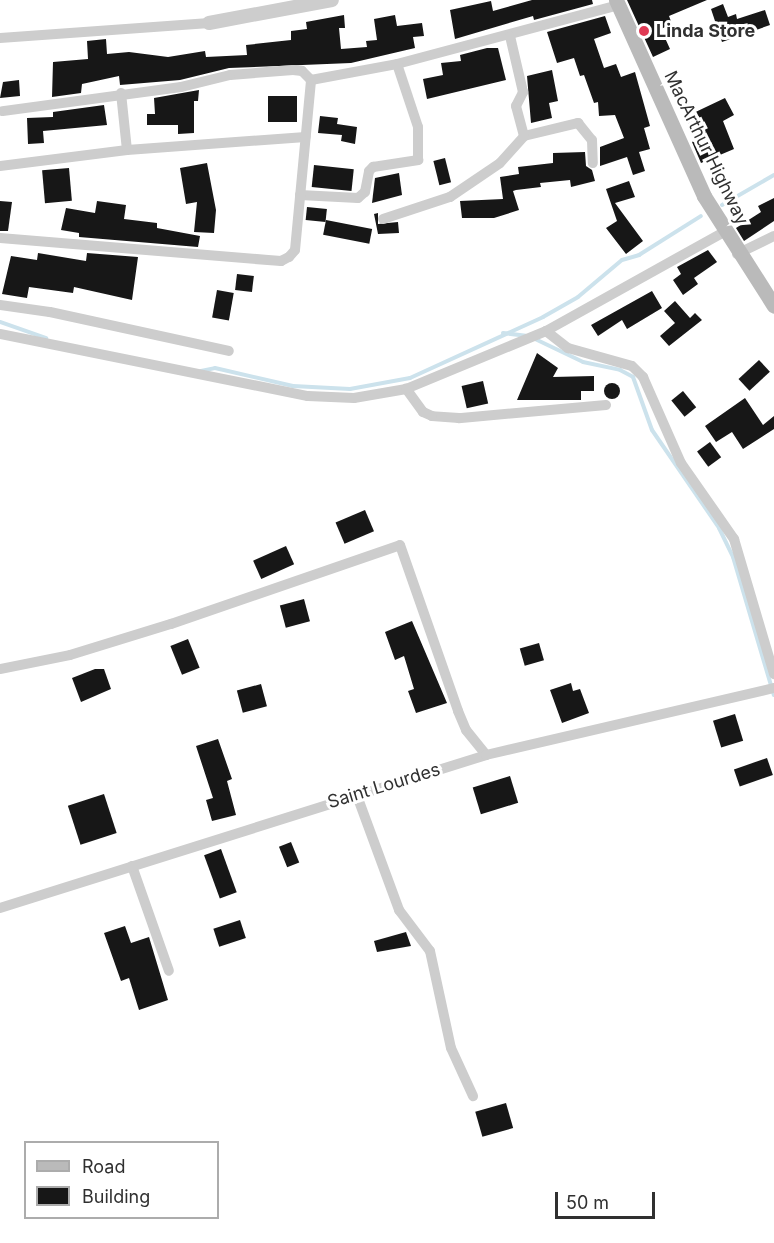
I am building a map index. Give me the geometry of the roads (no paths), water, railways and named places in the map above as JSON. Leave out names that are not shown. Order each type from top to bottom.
[{"type":"main road","name":"MacArthur Highway","points":[[617,3],[682,152],[737,254],[774,306]]},
{"type":"street","points":[[0,38],[209,23],[332,0]]},
{"type":"street","points":[[311,80],[397,64],[510,36],[617,3]]},
{"type":"street","points":[[510,36],[524,92],[516,106],[524,136]]},
{"type":"street","points":[[300,195],[358,198],[365,192],[369,171],[373,167],[418,160],[418,127],[397,64]]},
{"type":"street","points":[[0,238],[280,261],[295,250],[311,80],[302,70],[230,75],[181,87],[121,93],[3,111]]},
{"type":"street","points":[[121,93],[127,150]]},
{"type":"street","points":[[383,219],[450,197],[500,163],[524,136],[578,123],[592,140],[593,163]]},
{"type":"street","points":[[0,166],[127,150],[306,137]]},
{"type":"street","points":[[0,334],[308,396],[354,398],[406,389],[522,342],[724,232]]},
{"type":"street","points":[[737,254],[774,236]]},
{"type":"street","points":[[0,305],[50,312],[229,351]]},
{"type":"street","points":[[542,332],[568,348],[632,366],[643,377],[681,464],[734,539],[774,674]]},
{"type":"street","points":[[406,389],[423,412],[459,418],[606,405]]},
{"type":"street","points":[[0,669],[70,655],[171,624],[400,545],[458,711],[466,730],[486,755]]},
{"type":"street","name":"Saint Lourdes","points":[[0,908],[356,793],[486,755],[769,690]]},
{"type":"street","points":[[356,793],[399,910],[430,951],[451,1048],[473,1096]]},
{"type":"street","points":[[132,866],[170,971]]},
{"type":"waterway","points":[[722,205],[774,175]]},
{"type":"waterway","points":[[201,371],[215,368],[293,386],[350,389],[410,378],[543,317],[578,297],[622,260],[639,255],[701,216]]},
{"type":"waterway","points":[[0,322],[46,338]]},
{"type":"waterway","points":[[503,333],[526,336]]},
{"type":"waterway","points":[[533,338],[583,362],[620,370],[633,377],[652,430],[719,528],[733,557],[774,695]]},
{"type":"place","name":"Linda Store","points":[[644,31]]}]
